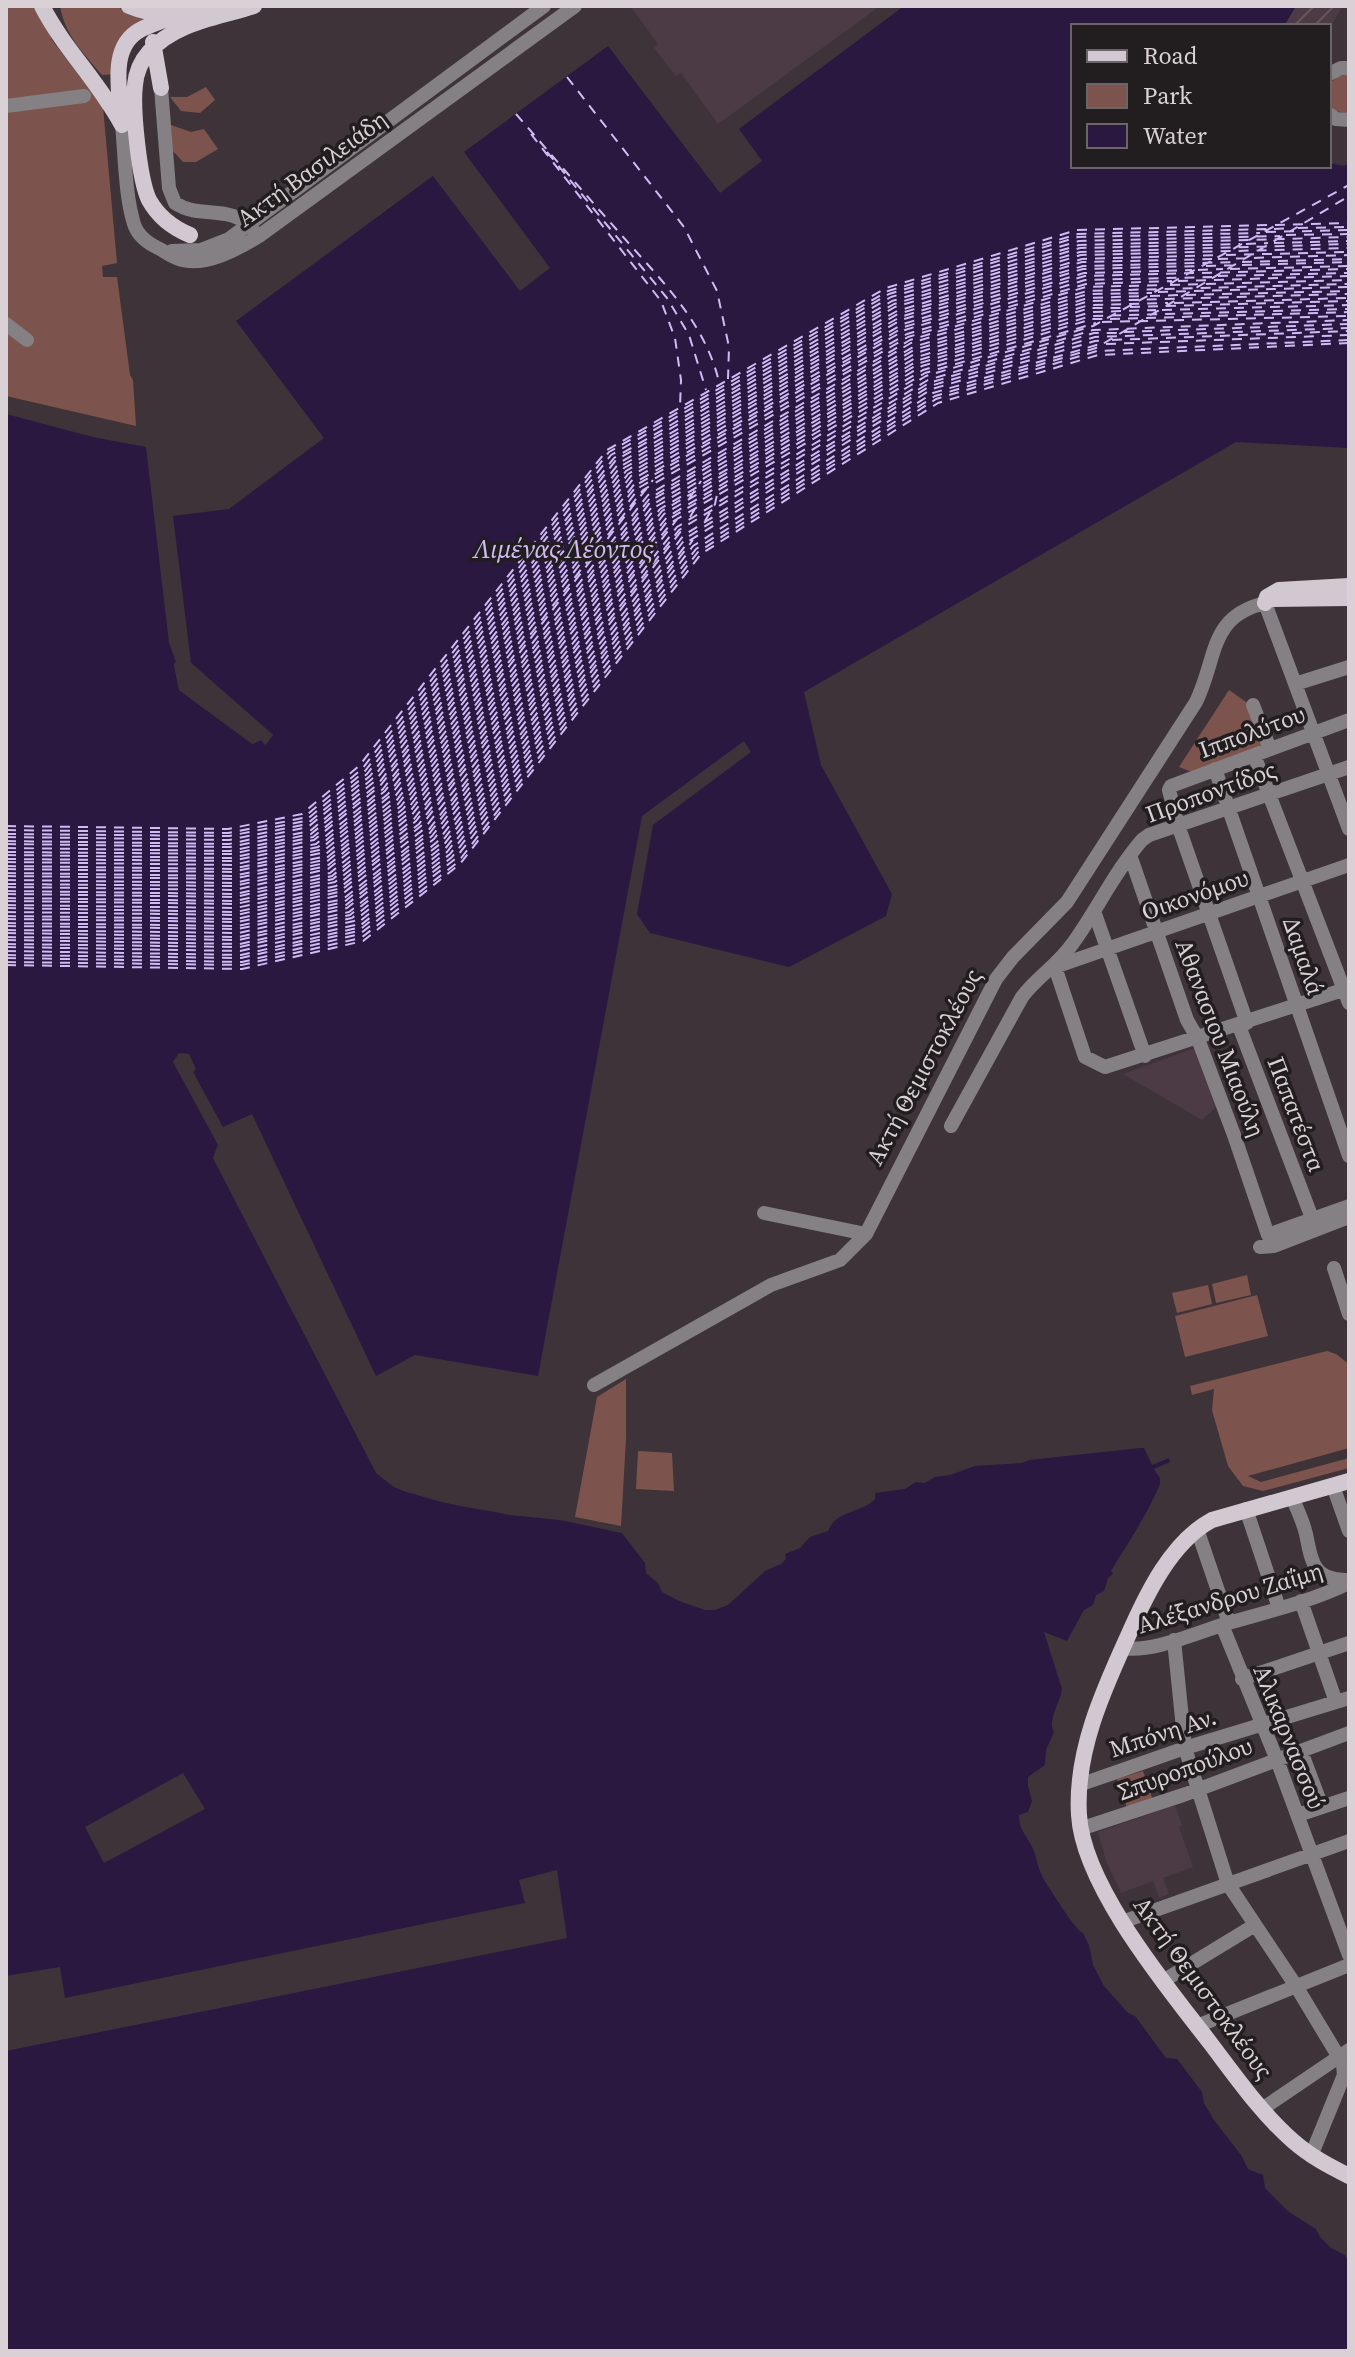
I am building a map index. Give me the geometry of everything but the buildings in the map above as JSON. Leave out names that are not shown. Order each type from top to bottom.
[{"type":"main road","points":[[42,6],[59,34],[103,91],[122,125]]},
{"type":"main road","points":[[52,6],[59,34]]},
{"type":"main road","points":[[129,6],[146,13],[175,15]]},
{"type":"main road","points":[[146,6],[161,88]]},
{"type":"main road","points":[[122,125],[120,59],[123,47],[133,35],[175,15],[220,6]]},
{"type":"main road","points":[[190,235],[165,219],[149,199],[141,170],[134,96],[140,67],[151,50],[177,29],[254,6]]},
{"type":"main road","points":[[1266,600],[1279,590],[1349,586]]},
{"type":"main road","points":[[1266,600],[1349,598]]},
{"type":"main road","points":[[1197,1529],[1212,1520],[1246,1509],[1341,1483]]},
{"type":"main road","name":"Ακτή Θεμιστοκλέους","points":[[1197,1529],[1180,1547],[1151,1590],[1122,1648],[1097,1709],[1079,1785],[1080,1829],[1093,1868],[1122,1922],[1197,2026],[1262,2109],[1311,2156],[1349,2176]]},
{"type":"street","name":"Ακτή Βασιλειάδη","points":[[164,251],[201,250],[229,239],[544,6]]},
{"type":"street","name":"Ακτή Βασιλειάδη","points":[[164,251],[183,260],[201,260],[235,250],[259,236],[575,6]]},
{"type":"street","points":[[161,88],[169,188],[175,203],[194,211],[232,214],[249,224],[259,236]]},
{"type":"street","points":[[6,106],[84,96]]},
{"type":"street","points":[[122,125],[135,229],[147,242],[164,251]]},
{"type":"street","points":[[190,235],[229,239]]},
{"type":"street","points":[[6,324],[27,340]]},
{"type":"street","points":[[1266,600],[1348,824]]},
{"type":"street","name":"Ακτή Θεμιστοκλέους","points":[[594,1385],[771,1285],[840,1260],[866,1234],[996,979],[1013,957],[1067,902],[1177,732],[1203,687],[1224,625],[1237,613],[1266,600]]},
{"type":"street","points":[[1295,684],[1349,667]]},
{"type":"street","points":[[1253,705],[1270,749]]},
{"type":"street","name":"Ιππολύτου","points":[[1171,786],[1349,720]]},
{"type":"street","points":[[951,1126],[1022,997],[1055,967],[1085,1057],[1105,1067],[1297,1006],[1347,994],[1254,755]]},
{"type":"street","name":"Προποντίδος","points":[[1055,967],[1130,855],[1149,835],[1349,767]]},
{"type":"street","name":"Δαμαλά","points":[[1215,769],[1349,1156]]},
{"type":"street","name":"Παπατέστα","points":[[1171,786],[1168,795],[1243,1024],[1312,1218]]},
{"type":"street","name":"Αθανασιου Μιαούλη","points":[[1130,855],[1187,1020],[1198,1039],[1264,1241]]},
{"type":"street","name":"Οικονόμου","points":[[1055,967],[1349,865]]},
{"type":"street","points":[[1094,911],[1145,1056]]},
{"type":"street","points":[[1264,1241],[1312,1218],[1349,1206]]},
{"type":"street","points":[[764,1213],[866,1234]]},
{"type":"street","points":[[1264,1241],[1274,1246],[1349,1217]]},
{"type":"street","points":[[1334,1268],[1348,1306]]},
{"type":"street","points":[[1341,1483],[1349,1531]]},
{"type":"street","points":[[1292,1497],[1303,1522],[1308,1554],[1314,1567],[1334,1578],[1349,1581]]},
{"type":"street","points":[[1246,1509],[1279,1608]]},
{"type":"street","name":"Αλικαρνασσού","points":[[1197,1529],[1242,1679],[1277,1760],[1349,1955]]},
{"type":"street","name":"Αλέξανδρου Ζαΐμη","points":[[1122,1648],[1134,1650],[1174,1640],[1301,1601],[1349,1581]]},
{"type":"street","points":[[1301,1601],[1319,1653],[1342,1700]]},
{"type":"street","points":[[1174,1640],[1185,1748],[1228,1884],[1344,2054],[1344,2075],[1311,2156]]},
{"type":"street","points":[[1242,1679],[1349,1643]]},
{"type":"street","name":"Μπόνη Αν.","points":[[1079,1785],[1185,1748],[1342,1700]]},
{"type":"street","name":"Σπυροπούλου","points":[[1080,1829],[1349,1733]]},
{"type":"street","points":[[1301,1751],[1322,1807]]},
{"type":"street","points":[[1298,1815],[1349,1798]]},
{"type":"street","points":[[1122,1922],[1349,1841]]},
{"type":"street","points":[[1163,1981],[1255,1925]]},
{"type":"street","points":[[1197,2026],[1349,1965]]},
{"type":"street","points":[[1262,2109],[1344,2054]]},
{"type":"shaded area","points":[[630,6],[880,6],[718,124],[681,73],[676,76],[654,48],[658,44]]},
{"type":"shaded area","points":[[1296,6],[1343,6],[1331,26],[1285,24]]},
{"type":"shaded area","points":[[1198,1047],[1219,1104],[1202,1120],[1123,1074]]},
{"type":"shaded area","points":[[1175,1805],[1193,1867],[1163,1878],[1169,1894],[1159,1898],[1153,1881],[1121,1893],[1106,1861],[1098,1832]]},
{"type":"green space","points":[[6,6],[38,6],[52,40],[103,107],[117,263],[102,266],[103,277],[117,277],[133,380],[136,426],[6,396]]},
{"type":"green space","points":[[60,6],[113,6],[156,20],[142,24],[116,74],[102,75],[70,35]]},
{"type":"green space","points":[[1349,75],[1349,114],[1336,111],[1331,106],[1331,82],[1337,77]]},
{"type":"green space","points":[[206,87],[215,100],[200,113],[181,111],[170,97],[187,97]]},
{"type":"green space","points":[[171,125],[191,132],[204,129],[218,149],[196,162],[183,162],[172,150]]},
{"type":"green space","points":[[1229,690],[1249,704],[1266,747],[1197,774],[1179,767]]},
{"type":"green space","points":[[1247,1275],[1251,1295],[1216,1303],[1212,1284]]},
{"type":"green space","points":[[1208,1285],[1212,1304],[1177,1313],[1172,1293]]},
{"type":"green space","points":[[1257,1295],[1268,1336],[1185,1357],[1175,1316]]},
{"type":"green space","points":[[1327,1351],[1349,1364],[1349,1448],[1248,1476],[1261,1482],[1349,1458],[1349,1468],[1263,1491],[1243,1486],[1228,1466],[1212,1410],[1214,1389],[1192,1395],[1190,1386]]},
{"type":"green space","points":[[626,1379],[621,1526],[575,1517],[597,1397]]},
{"type":"green space","points":[[638,1451],[672,1453],[674,1491],[636,1489]]},
{"type":"green space","points":[[1143,1771],[1153,1800],[1127,1808],[1117,1779]]},
{"type":"water","name":"Λιμένας Λέοντος","points":[[904,6],[1296,6],[1285,24],[1071,24],[1071,168],[1331,168],[1331,163],[1344,166],[1349,163],[1349,448],[1236,442],[804,692],[821,765],[892,894],[886,916],[789,967],[650,933],[637,914],[653,825],[751,752],[744,741],[642,816],[538,1376],[415,1355],[376,1376],[252,1114],[223,1127],[193,1072],[196,1069],[189,1054],[179,1053],[173,1062],[218,1145],[213,1158],[377,1473],[392,1484],[437,1501],[569,1521],[622,1533],[645,1563],[646,1573],[658,1583],[662,1592],[679,1601],[705,1610],[728,1605],[765,1571],[781,1564],[786,1559],[785,1554],[800,1548],[810,1537],[828,1531],[843,1515],[870,1504],[875,1499],[875,1493],[905,1489],[916,1482],[925,1483],[935,1477],[975,1466],[1140,1448],[1144,1448],[1152,1465],[1169,1458],[1170,1462],[1154,1469],[1160,1484],[1111,1571],[1113,1574],[1108,1578],[1104,1591],[1096,1595],[1093,1605],[1084,1610],[1067,1641],[1044,1632],[1062,1689],[1053,1717],[1054,1732],[1046,1750],[1045,1765],[1028,1777],[1032,1801],[1028,1812],[1019,1815],[1020,1824],[1043,1878],[1083,1933],[1093,1965],[1104,1986],[1128,2013],[1135,2016],[1166,2058],[1177,2059],[1202,2092],[1204,2103],[1214,2120],[1248,2169],[1263,2175],[1265,2188],[1289,2212],[1316,2229],[1331,2248],[1345,2255],[1349,2263],[1349,2351],[6,2351],[6,2051],[567,1938],[557,1870],[519,1880],[525,1903],[65,1998],[60,1967],[6,1976],[6,414],[93,437],[146,447],[169,643],[176,662],[179,690],[252,744],[261,740],[266,744],[273,735],[191,663],[173,516],[229,509],[324,438],[236,321],[433,176],[520,291],[550,268],[464,152],[608,46],[720,193],[762,161],[739,129]],"holes":[[[183,1773],[205,1809],[104,1863],[85,1827]]]},
{"type":"pier","points":[[176,662],[183,687],[253,739],[260,736],[265,739],[268,735],[188,666],[191,663],[273,735],[265,745],[261,740],[253,744],[179,690]]},
{"type":"pier","points":[[218,1145],[222,1145],[218,1157],[371,1457],[388,1479],[407,1489],[509,1511],[622,1528],[622,1533],[560,1520],[509,1515],[406,1492],[376,1473],[213,1158]]},
{"type":"ferry route","points":[[567,77],[684,227],[717,291],[729,347],[728,379]]},
{"type":"ferry route","points":[[516,114],[678,300],[703,339],[719,382]]},
{"type":"ferry route","points":[[531,134],[661,301],[675,338],[681,380],[680,407]]},
{"type":"ferry route","points":[[547,152],[667,298],[689,335],[706,390]]},
{"type":"ferry route","points":[[6,930],[239,933],[347,908],[434,839],[677,527],[926,376],[1093,326],[1349,185]]},
{"type":"ferry route","points":[[6,958],[242,962],[360,934],[455,859],[696,549],[935,396],[1096,348],[1349,196]]},
{"type":"ferry route","points":[[6,826],[228,829],[302,814],[359,766],[607,450],[886,288],[1077,230],[1349,223]]},
{"type":"ferry route","points":[[1298,228],[1349,227]]},
{"type":"ferry route","points":[[1274,229],[1292,228]]},
{"type":"ferry route","points":[[6,830],[228,833],[303,818],[362,769],[609,452],[888,291],[1078,234],[1268,229]]},
{"type":"ferry route","points":[[1266,232],[1349,230]]},
{"type":"ferry route","points":[[6,834],[229,836],[305,821],[365,771],[611,455],[889,294],[1078,237],[1260,233]]},
{"type":"ferry route","points":[[1286,235],[1349,234]]},
{"type":"ferry route","points":[[6,837],[229,840],[307,824],[367,774],[614,458],[891,297],[1079,241],[1280,236]]},
{"type":"ferry route","points":[[6,841],[229,844],[308,827],[370,776],[616,460],[892,301],[1079,245],[1349,237]]},
{"type":"ferry route","points":[[1274,243],[1349,241]]},
{"type":"ferry route","points":[[1246,244],[1268,243]]},
{"type":"ferry route","points":[[6,844],[230,847],[310,831],[372,779],[619,463],[894,304],[1080,248],[1240,244]]},
{"type":"ferry route","points":[[6,848],[230,851],[311,834],[375,781],[621,466],[895,307],[1080,252],[1349,244]]},
{"type":"ferry route","points":[[6,852],[231,854],[313,837],[378,784],[624,468],[897,311],[1081,255],[1349,248]]},
{"type":"ferry route","points":[[1226,255],[1349,252]]},
{"type":"ferry route","points":[[6,855],[231,858],[314,840],[380,786],[626,471],[898,314],[1082,259],[1219,255]]},
{"type":"ferry route","points":[[1218,259],[1349,255]]},
{"type":"ferry route","points":[[6,859],[231,861],[316,844],[383,789],[628,474],[900,317],[1082,262],[1212,259]]},
{"type":"ferry route","points":[[1242,262],[1349,259]]},
{"type":"ferry route","points":[[6,862],[232,865],[318,847],[385,791],[631,476],[901,320],[1083,266],[1236,262]]},
{"type":"ferry route","points":[[1206,266],[1349,262]]},
{"type":"ferry route","points":[[6,866],[232,869],[319,850],[388,794],[633,479],[903,324],[1083,269],[1200,266]]},
{"type":"ferry route","points":[[1230,269],[1349,266]]},
{"type":"ferry route","points":[[1198,270],[1223,269]]},
{"type":"ferry route","points":[[6,873],[233,876],[322,857],[393,799],[638,484],[905,330],[1085,276],[1349,269]]},
{"type":"ferry route","points":[[6,869],[232,872],[321,853],[390,796],[636,482],[904,327],[1084,273],[1192,270]]},
{"type":"ferry route","points":[[1218,276],[1349,273]]},
{"type":"ferry route","points":[[1178,281],[1349,276]]},
{"type":"ferry route","points":[[6,876],[233,879],[324,860],[396,801],[640,487],[907,334],[1085,280],[1212,277]]},
{"type":"ferry route","points":[[1170,285],[1349,280]]},
{"type":"ferry route","points":[[6,880],[234,883],[325,863],[398,804],[643,490],[908,337],[1086,284],[1172,281]]},
{"type":"ferry route","points":[[6,891],[235,894],[330,873],[406,811],[650,498],[911,343],[1087,291],[1349,284]]},
{"type":"ferry route","points":[[6,887],[234,890],[328,869],[403,809],[648,495],[910,340],[1086,287],[1164,285]]},
{"type":"ferry route","points":[[1158,292],[1349,287]]},
{"type":"ferry route","points":[[1186,295],[1349,291]]},
{"type":"ferry route","points":[[6,894],[235,897],[332,876],[408,814],[652,500],[913,347],[1088,294],[1152,293]]},
{"type":"ferry route","points":[[6,901],[236,904],[335,882],[414,819],[657,506],[916,353],[1089,301],[1349,294]]},
{"type":"ferry route","points":[[1150,296],[1180,295]]},
{"type":"ferry route","points":[[6,898],[235,901],[333,879],[411,816],[655,503],[914,350],[1088,298],[1144,296]]},
{"type":"ferry route","points":[[1174,303],[1349,298]]},
{"type":"ferry route","points":[[1130,307],[1349,301]]},
{"type":"ferry route","points":[[6,905],[236,908],[336,886],[416,821],[660,509],[917,357],[1089,305],[1168,303]]},
{"type":"ferry route","points":[[1162,310],[1349,305]]},
{"type":"ferry route","points":[[6,908],[236,912],[338,889],[419,824],[662,511],[919,360],[1090,308],[1124,308]]},
{"type":"ferry route","points":[[6,916],[237,919],[341,895],[424,829],[667,517],[922,366],[1091,316],[1349,309]]},
{"type":"ferry route","points":[[6,912],[237,915],[339,892],[421,826],[664,514],[920,363],[1091,312],[1156,310]]},
{"type":"ferry route","points":[[1110,319],[1349,312]]},
{"type":"ferry route","points":[[1102,322],[1349,316]]},
{"type":"ferry route","points":[[6,919],[238,922],[343,899],[427,832],[669,519],[923,370],[1092,319],[1104,319]]},
{"type":"ferry route","points":[[6,933],[239,937],[349,912],[437,842],[679,530],[928,380],[1093,330],[1349,320]]},
{"type":"ferry route","points":[[6,923],[238,926],[344,902],[429,834],[672,522],[925,373],[1096,323]]},
{"type":"ferry route","points":[[1124,332],[1349,324]]},
{"type":"ferry route","points":[[6,944],[240,947],[354,921],[445,849],[686,538],[930,386],[1095,337],[1349,328]]},
{"type":"ferry route","points":[[1112,340],[1349,331]]},
{"type":"ferry route","points":[[6,940],[240,944],[352,918],[442,847],[684,535],[929,383],[1094,333],[1118,333]]},
{"type":"ferry route","points":[[1106,344],[1349,335]]},
{"type":"ferry route","points":[[6,947],[240,951],[355,925],[447,852],[689,541],[932,389],[1106,340]]},
{"type":"ferry route","points":[[6,962],[242,965],[361,938],[458,862],[698,552],[936,399],[1097,351],[1349,340]]},
{"type":"ferry route","points":[[6,965],[242,969],[363,941],[460,864],[701,554],[938,403],[1098,355],[1349,343]]},
{"type":"ferry route","points":[[6,955],[241,958],[358,931],[452,857],[693,546],[933,393],[1100,344]]},
{"type":"ferry route","points":[[6,884],[234,886],[327,866],[401,806],[653,480]]},
{"type":"ferry route","points":[[689,499],[701,481]]},
{"type":"ferry route","points":[[705,521],[715,504],[718,490]]},
{"type":"ferry route","points":[[690,517],[699,502]]},
{"type":"ferry route","points":[[6,926],[238,929],[346,905],[432,836],[678,518]]},
{"type":"ferry route","points":[[6,937],[239,940],[350,915],[440,844],[685,526]]},
{"type":"ferry route","points":[[6,951],[241,955],[357,928],[450,854],[693,540]]}]
